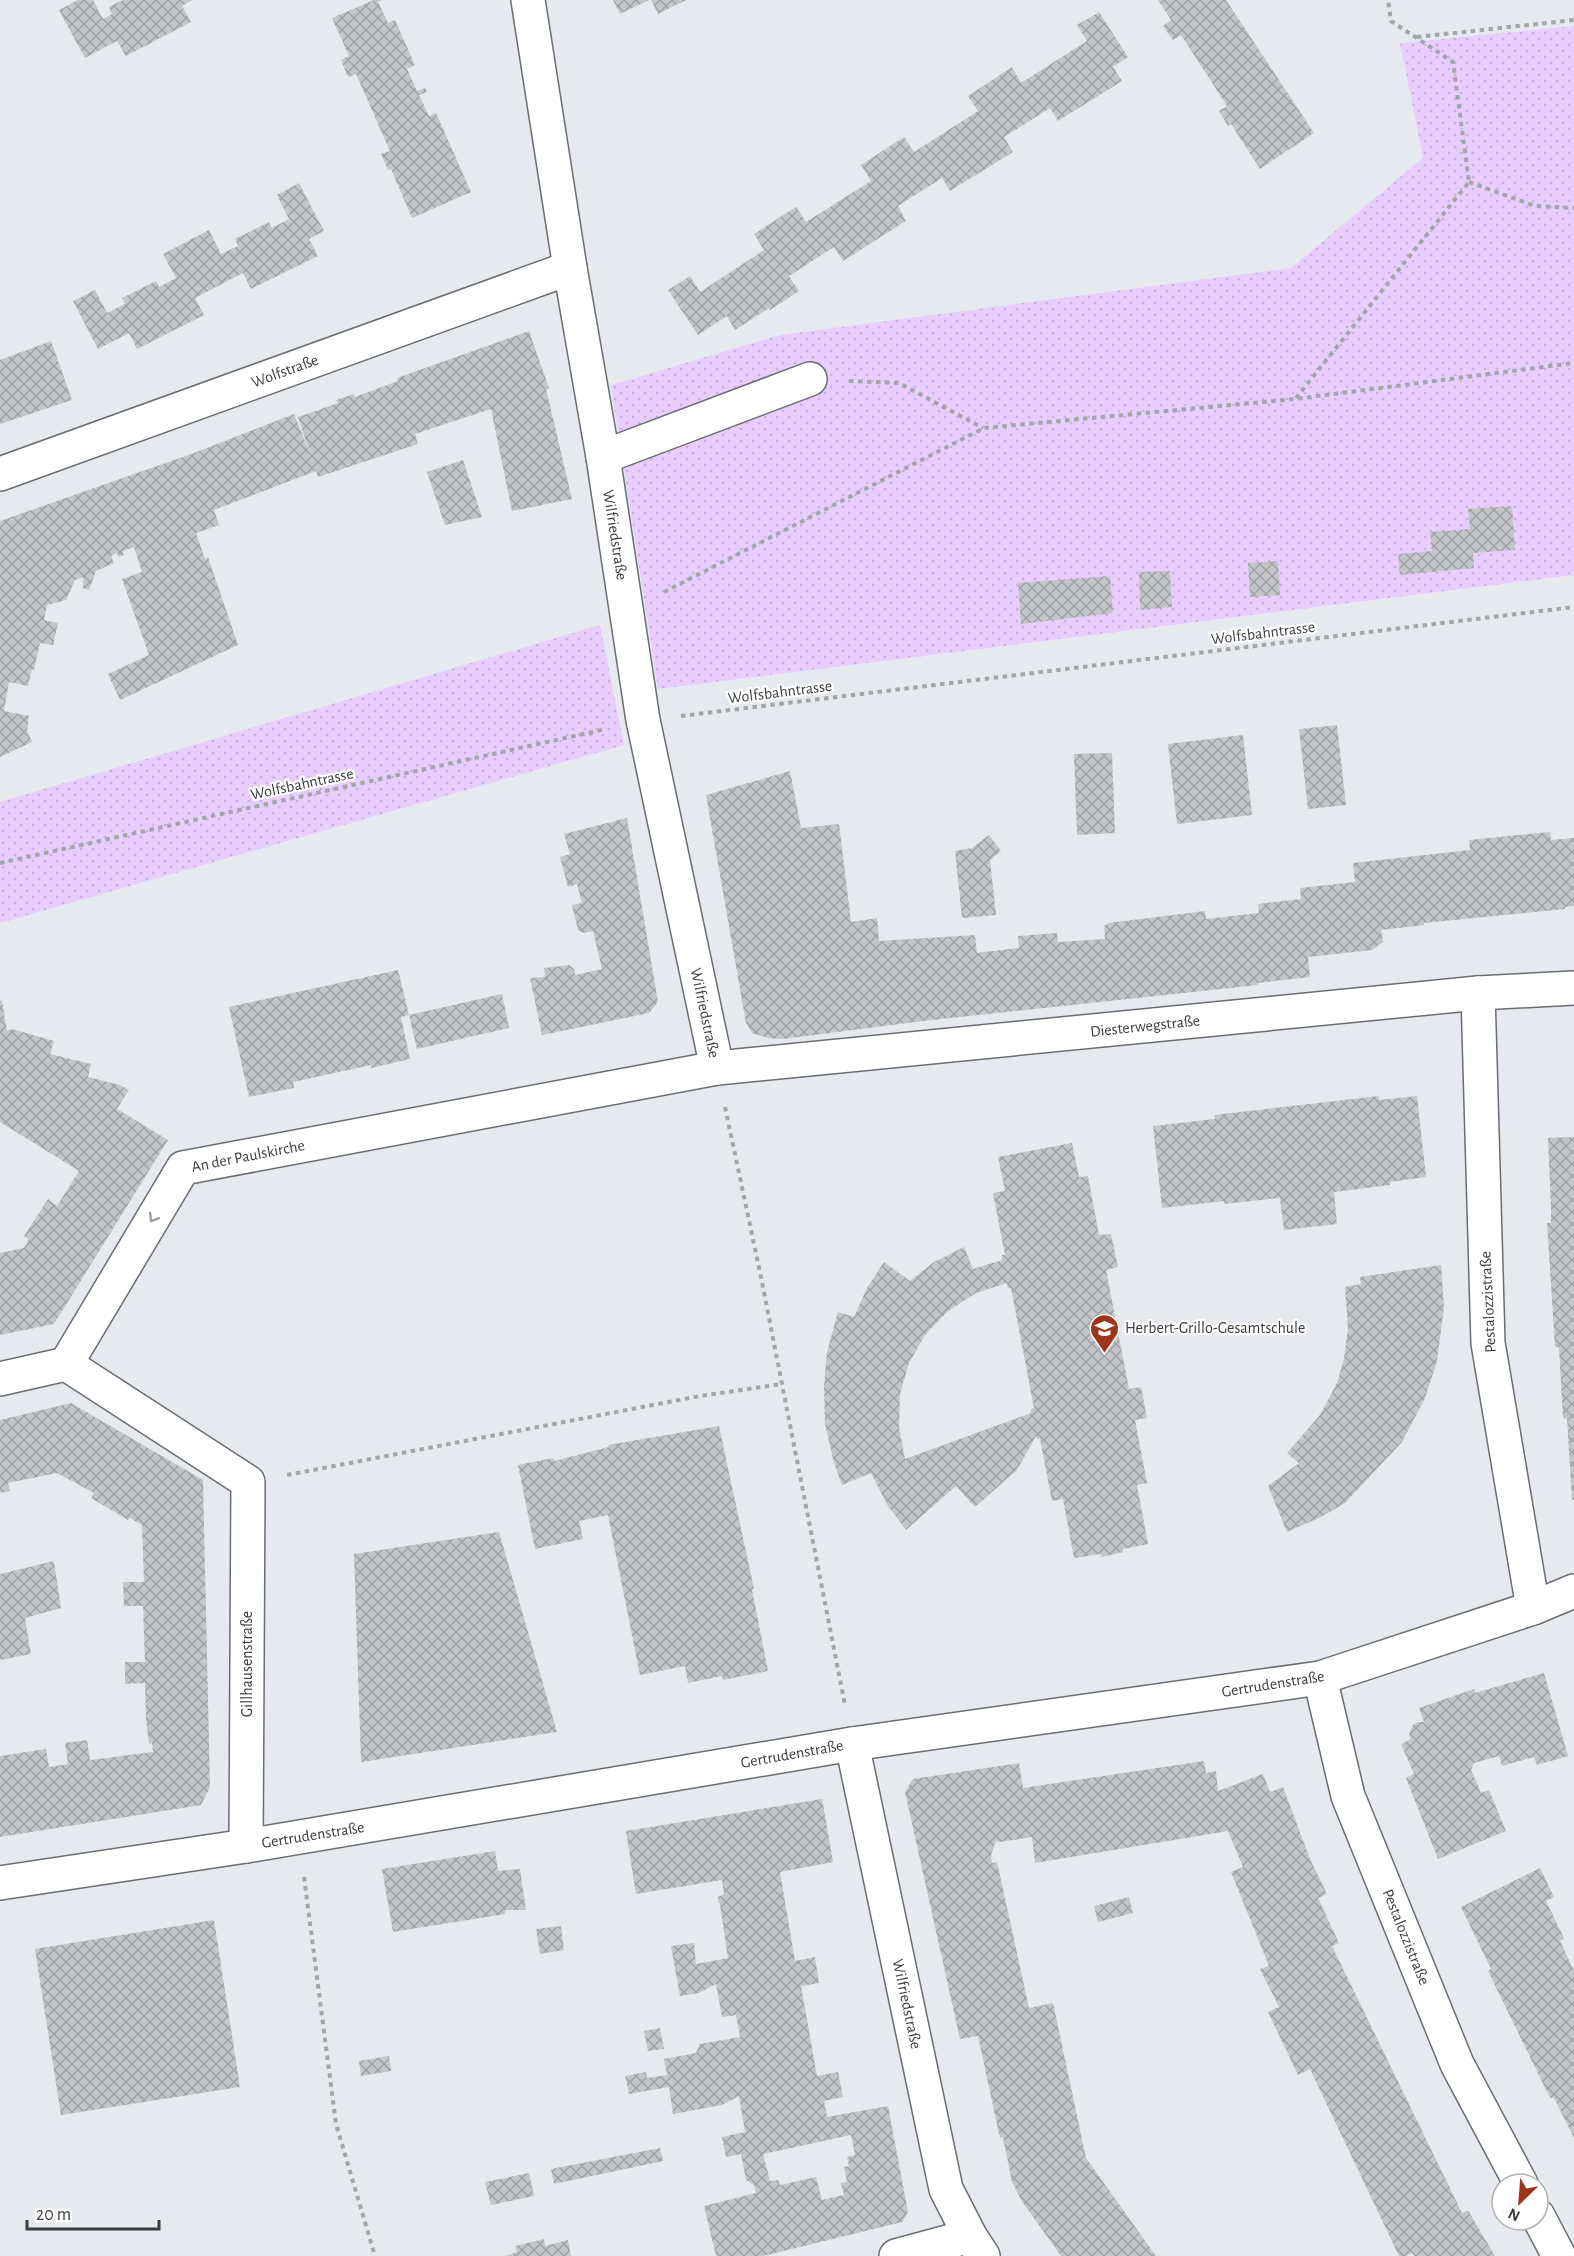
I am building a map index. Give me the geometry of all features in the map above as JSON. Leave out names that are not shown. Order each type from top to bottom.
[{"type":"street","name":"Wilfriedstraße","points":[[528,0],[570,268],[603,457],[643,720],[717,1068]]},
{"type":"street","name":"Wolfstraße","points":[[0,474],[570,268]]},
{"type":"street","points":[[603,457],[810,379]]},
{"type":"street","name":"Diesterwegstraße","points":[[717,1068],[1478,993],[1574,988]]},
{"type":"street","name":"Pestalozzistraße","points":[[1478,993],[1488,1343],[1533,1608]]},
{"type":"street","name":"An der Paulskirche","points":[[66,1364],[183,1168],[717,1068]]},
{"type":"street","points":[[0,1379],[66,1364],[248,1482]]},
{"type":"street","name":"Gillhausenstraße","points":[[246,1846],[248,1482]]},
{"type":"street","name":"Gertrudenstraße","points":[[0,1883],[246,1846],[852,1744],[1320,1678],[1533,1608],[1574,1591]]},
{"type":"street","name":"Pestalozzistraße","points":[[1320,1678],[1348,1796],[1457,2064],[1515,2172]]},
{"type":"street","name":"Wilfriedstraße","points":[[852,1744],[946,2189],[976,2246]]},
{"type":"street","points":[[1547,2232],[1560,2256]]},
{"type":"street","points":[[896,2256],[976,2246]]},
{"type":"path","points":[[1295,399],[1469,182],[1453,62],[1391,21],[1388,0]]},
{"type":"path","points":[[1416,37],[1574,20]]},
{"type":"path","points":[[1469,182],[1535,206],[1574,208]]},
{"type":"path","points":[[627,612],[984,428],[1295,399],[1574,363]]},
{"type":"path","points":[[810,379],[899,383],[984,428]]},
{"type":"path","name":"Wolfsbahntrasse","points":[[0,863],[643,720],[1574,607]]},
{"type":"path","points":[[717,1068],[782,1384],[852,1744]]},
{"type":"path","points":[[248,1482],[688,1398],[782,1384]]},
{"type":"path","points":[[299,1837],[336,2124],[375,2256]]},
{"type":"shaded area","points":[[1574,26],[1574,575],[658,689],[611,385],[780,335],[1291,268],[1423,158],[1400,43]]},
{"type":"shaded area","points":[[600,625],[624,745],[0,923],[0,802]]},
{"type":"building","points":[[78,0],[93,0],[103,19],[112,14],[109,7],[123,0],[192,0],[182,6],[191,22],[126,56],[117,41],[85,58],[59,10]]},
{"type":"building","points":[[374,0],[382,0],[378,2],[388,23],[395,20],[415,65],[407,69],[417,91],[425,88],[427,92],[419,95],[429,116],[436,113],[471,192],[412,218],[391,169],[388,170],[381,154],[390,151],[356,74],[348,77],[341,60],[349,56],[332,18]]},
{"type":"building","points":[[613,0],[649,0],[620,14]]},
{"type":"building","points":[[651,0],[686,0],[658,14]]},
{"type":"building","points":[[1158,0],[1226,0],[1314,133],[1260,169],[1231,124],[1228,126],[1219,111],[1227,106],[1181,35],[1173,40],[1163,26],[1171,20]]},
{"type":"building","points":[[1099,12],[1128,57],[1113,67],[1122,81],[1058,121],[1050,108],[1004,137],[1013,152],[950,191],[942,178],[912,197],[898,206],[906,221],[843,261],[834,247],[789,276],[799,291],[770,310],[769,308],[735,330],[727,316],[698,335],[668,290],[690,276],[700,292],[764,250],[754,234],[796,207],[806,222],[871,181],[861,165],[904,137],[914,152],[978,111],[968,96],[1012,67],[1021,83],[1087,41],[1077,25]]},
{"type":"building","points":[[299,183],[324,231],[309,239],[318,256],[251,289],[243,273],[195,298],[204,315],[137,349],[129,333],[98,349],[73,301],[95,290],[107,313],[125,304],[122,298],[156,281],[159,287],[176,278],[163,254],[209,230],[221,254],[238,246],[235,239],[269,222],[272,228],[289,219],[277,195]]},
{"type":"building","points":[[529,331],[549,388],[546,389],[572,499],[512,511],[491,409],[415,434],[418,444],[318,477],[316,471],[214,510],[219,525],[196,533],[205,559],[208,557],[238,645],[120,700],[108,674],[149,655],[122,579],[142,572],[134,547],[123,551],[124,555],[119,557],[117,553],[111,556],[114,563],[96,571],[89,590],[83,588],[83,577],[75,580],[66,600],[47,605],[44,620],[58,623],[53,645],[40,643],[28,686],[9,682],[4,711],[29,716],[27,731],[32,742],[0,757],[0,521],[194,453],[294,414],[311,456],[298,417],[338,403],[336,400],[354,394],[355,397],[398,381],[397,378]]},
{"type":"building","points":[[51,341],[72,400],[0,424],[0,360]]},
{"type":"building","points":[[463,460],[482,517],[445,525],[427,472]]},
{"type":"building","points":[[1512,506],[1515,550],[1473,553],[1474,568],[1400,575],[1398,554],[1432,551],[1430,532],[1470,529],[1468,509]]},
{"type":"building","points":[[1278,561],[1280,595],[1250,597],[1248,563]]},
{"type":"building","points":[[1170,571],[1172,607],[1140,610],[1139,572]]},
{"type":"building","points":[[1110,576],[1113,613],[1021,624],[1018,583]]},
{"type":"building","points":[[1337,725],[1346,805],[1308,809],[1299,729]]},
{"type":"building","points":[[1243,735],[1252,815],[1177,824],[1168,744]]},
{"type":"building","points":[[1112,753],[1115,833],[1077,835],[1074,754]]},
{"type":"building","points":[[790,771],[801,828],[839,824],[851,922],[877,918],[879,941],[975,935],[977,953],[1019,948],[1018,936],[1057,933],[1058,942],[1105,939],[1104,926],[1108,923],[1205,911],[1206,919],[1259,913],[1258,904],[1301,899],[1300,888],[1355,882],[1353,863],[1470,850],[1469,840],[1550,832],[1551,840],[1574,838],[1574,906],[1565,907],[1565,909],[1424,923],[1424,925],[1381,930],[1383,942],[1372,950],[1308,957],[1310,977],[1258,983],[1258,985],[923,1021],[783,1039],[768,1038],[752,1033],[746,1023],[706,795]]},
{"type":"building","points":[[627,818],[658,1002],[649,1013],[542,1035],[530,978],[545,977],[544,968],[569,965],[574,969],[575,975],[602,969],[593,931],[583,933],[578,930],[572,905],[582,903],[577,884],[568,887],[560,857],[570,854],[564,834]]},
{"type":"building","points":[[989,835],[1001,851],[990,860],[996,915],[962,918],[955,851],[972,848]]},
{"type":"building","points":[[398,970],[409,1015],[401,1017],[410,1059],[293,1082],[294,1088],[249,1097],[229,1007]]},
{"type":"building","points":[[502,994],[509,1028],[417,1049],[409,1015]]},
{"type":"building","points":[[0,1000],[7,1031],[12,1029],[54,1041],[50,1054],[91,1064],[88,1077],[120,1085],[129,1090],[117,1109],[168,1140],[54,1324],[0,1335],[0,1253],[24,1248],[29,1239],[24,1236],[48,1199],[57,1206],[79,1171],[0,1122]]},
{"type":"building","points":[[1379,1096],[1379,1100],[1417,1096],[1426,1177],[1390,1182],[1390,1185],[1334,1192],[1337,1224],[1284,1230],[1280,1198],[1162,1208],[1153,1126],[1215,1119],[1214,1115]]},
{"type":"building","points":[[1574,1137],[1574,1500],[1572,1500],[1567,1419],[1563,1418],[1559,1348],[1555,1346],[1547,1223],[1551,1223],[1548,1138]]},
{"type":"building","points":[[1072,1143],[1079,1177],[1088,1176],[1099,1235],[1111,1234],[1118,1267],[1106,1270],[1129,1389],[1141,1387],[1147,1418],[1135,1420],[1147,1483],[1137,1485],[1148,1544],[1123,1549],[1123,1552],[1102,1557],[1100,1554],[1074,1558],[1063,1499],[1052,1501],[1040,1439],[1036,1436],[1017,1470],[975,1507],[956,1486],[906,1530],[888,1506],[871,1473],[842,1485],[834,1463],[825,1424],[824,1386],[827,1352],[838,1312],[854,1317],[867,1288],[884,1262],[910,1281],[934,1262],[964,1247],[973,1269],[1002,1260],[1002,1255],[1005,1255],[993,1193],[1005,1191],[998,1157]],"holes":[[[1007,1283],[1008,1288],[1011,1288],[1034,1408],[1031,1409],[1031,1413],[905,1459],[899,1427],[900,1394],[909,1363],[925,1335],[948,1311],[976,1293]]]},
{"type":"building","points":[[1441,1265],[1444,1307],[1437,1361],[1425,1398],[1402,1442],[1345,1503],[1287,1532],[1268,1486],[1299,1463],[1287,1453],[1320,1415],[1337,1383],[1344,1359],[1348,1328],[1345,1287],[1361,1284],[1360,1277]]},
{"type":"building","points":[[71,1403],[203,1480],[210,1787],[201,1805],[0,1837],[0,1756],[46,1749],[49,1767],[68,1764],[65,1743],[87,1740],[90,1760],[153,1752],[152,1743],[149,1744],[146,1719],[145,1683],[125,1684],[125,1662],[145,1662],[143,1606],[124,1606],[123,1582],[144,1582],[142,1525],[130,1518],[128,1520],[91,1498],[94,1493],[57,1473],[8,1483],[10,1491],[0,1493],[0,1420]]},
{"type":"building","points":[[719,1426],[754,1589],[752,1590],[768,1671],[723,1680],[722,1676],[688,1683],[685,1666],[640,1675],[608,1515],[579,1521],[583,1539],[535,1549],[518,1465],[553,1458],[554,1461],[609,1447],[608,1445]]},
{"type":"building","points":[[499,1532],[557,1732],[361,1762],[354,1554]]},
{"type":"building","points":[[54,1561],[61,1608],[25,1618],[31,1654],[0,1660],[0,1574]]},
{"type":"building","points":[[1544,1673],[1568,1756],[1537,1765],[1534,1757],[1502,1766],[1499,1756],[1474,1763],[1471,1770],[1481,1793],[1489,1790],[1506,1831],[1438,1859],[1406,1778],[1414,1774],[1401,1744],[1411,1739],[1409,1734],[1413,1725],[1424,1722],[1419,1708],[1474,1689],[1475,1693]]},
{"type":"building","points":[[1204,1761],[1206,1773],[1216,1771],[1218,1791],[1263,1774],[1270,1792],[1283,1787],[1310,1859],[1327,1894],[1318,1898],[1339,1943],[1332,1946],[1462,2213],[1469,2212],[1495,2256],[1414,2256],[1412,2253],[1399,2256],[1310,2069],[1298,2075],[1268,2012],[1279,2007],[1260,1969],[1269,1966],[1231,1872],[1243,1867],[1228,1831],[1035,1863],[1032,1837],[996,1841],[991,1855],[992,1863],[997,1862],[1029,2008],[1053,2003],[1086,2158],[1156,2256],[1061,2256],[1023,2203],[1012,2182],[1003,2137],[1000,2138],[978,2036],[960,2039],[905,1792],[913,1779],[1019,1763],[1023,1788]]},
{"type":"building","points":[[822,1799],[833,1862],[780,1872],[795,1961],[815,1957],[819,1983],[801,1986],[817,2076],[838,2072],[843,2097],[824,2101],[827,2117],[888,2106],[908,2212],[902,2222],[763,2256],[716,2256],[704,2206],[756,2193],[754,2185],[746,2180],[741,2154],[726,2157],[722,2137],[745,2132],[739,2096],[722,2105],[673,2114],[669,2087],[629,2094],[625,2076],[646,2072],[647,2078],[667,2075],[664,2059],[696,2053],[700,2044],[740,2037],[736,2015],[722,2017],[716,1984],[699,1993],[680,1996],[671,1946],[694,1943],[696,1964],[728,1958],[718,1900],[718,1897],[724,1894],[722,1880],[636,1894],[626,1831]],"holes":[[[851,2135],[855,2155],[847,2157],[849,2166],[844,2167],[847,2182],[841,2183],[844,2195],[822,2200],[816,2177],[780,2185],[778,2180],[770,2181],[763,2154]]]},
{"type":"building","points":[[495,1851],[498,1871],[520,1869],[526,1910],[505,1910],[505,1914],[393,1932],[382,1869]]},
{"type":"building","points":[[1540,1868],[1554,1897],[1546,1901],[1563,1936],[1564,1939],[1560,1941],[1574,1971],[1574,2138],[1554,2098],[1550,2098],[1488,1971],[1491,1969],[1461,1907]]},
{"type":"building","points":[[1129,1897],[1133,1913],[1098,1922],[1094,1906]]},
{"type":"building","points":[[214,1920],[240,2087],[61,2115],[35,1949]]},
{"type":"building","points":[[561,1926],[564,1950],[540,1954],[536,1929]]},
{"type":"building","points":[[660,2028],[664,2049],[648,2051],[644,2031]]},
{"type":"building","points":[[389,2056],[391,2071],[361,2076],[359,2061]]},
{"type":"building","points":[[660,2148],[663,2161],[554,2184],[551,2169]]},
{"type":"building","points":[[529,2173],[534,2196],[491,2205],[485,2182]]},
{"type":"building","points":[[544,2239],[545,2246],[568,2240],[571,2256],[505,2256],[517,2252],[515,2246]]},
{"type":"place","name":"Herbert-Grillo-Gesamtschule","points":[[1104,1354]]}]
